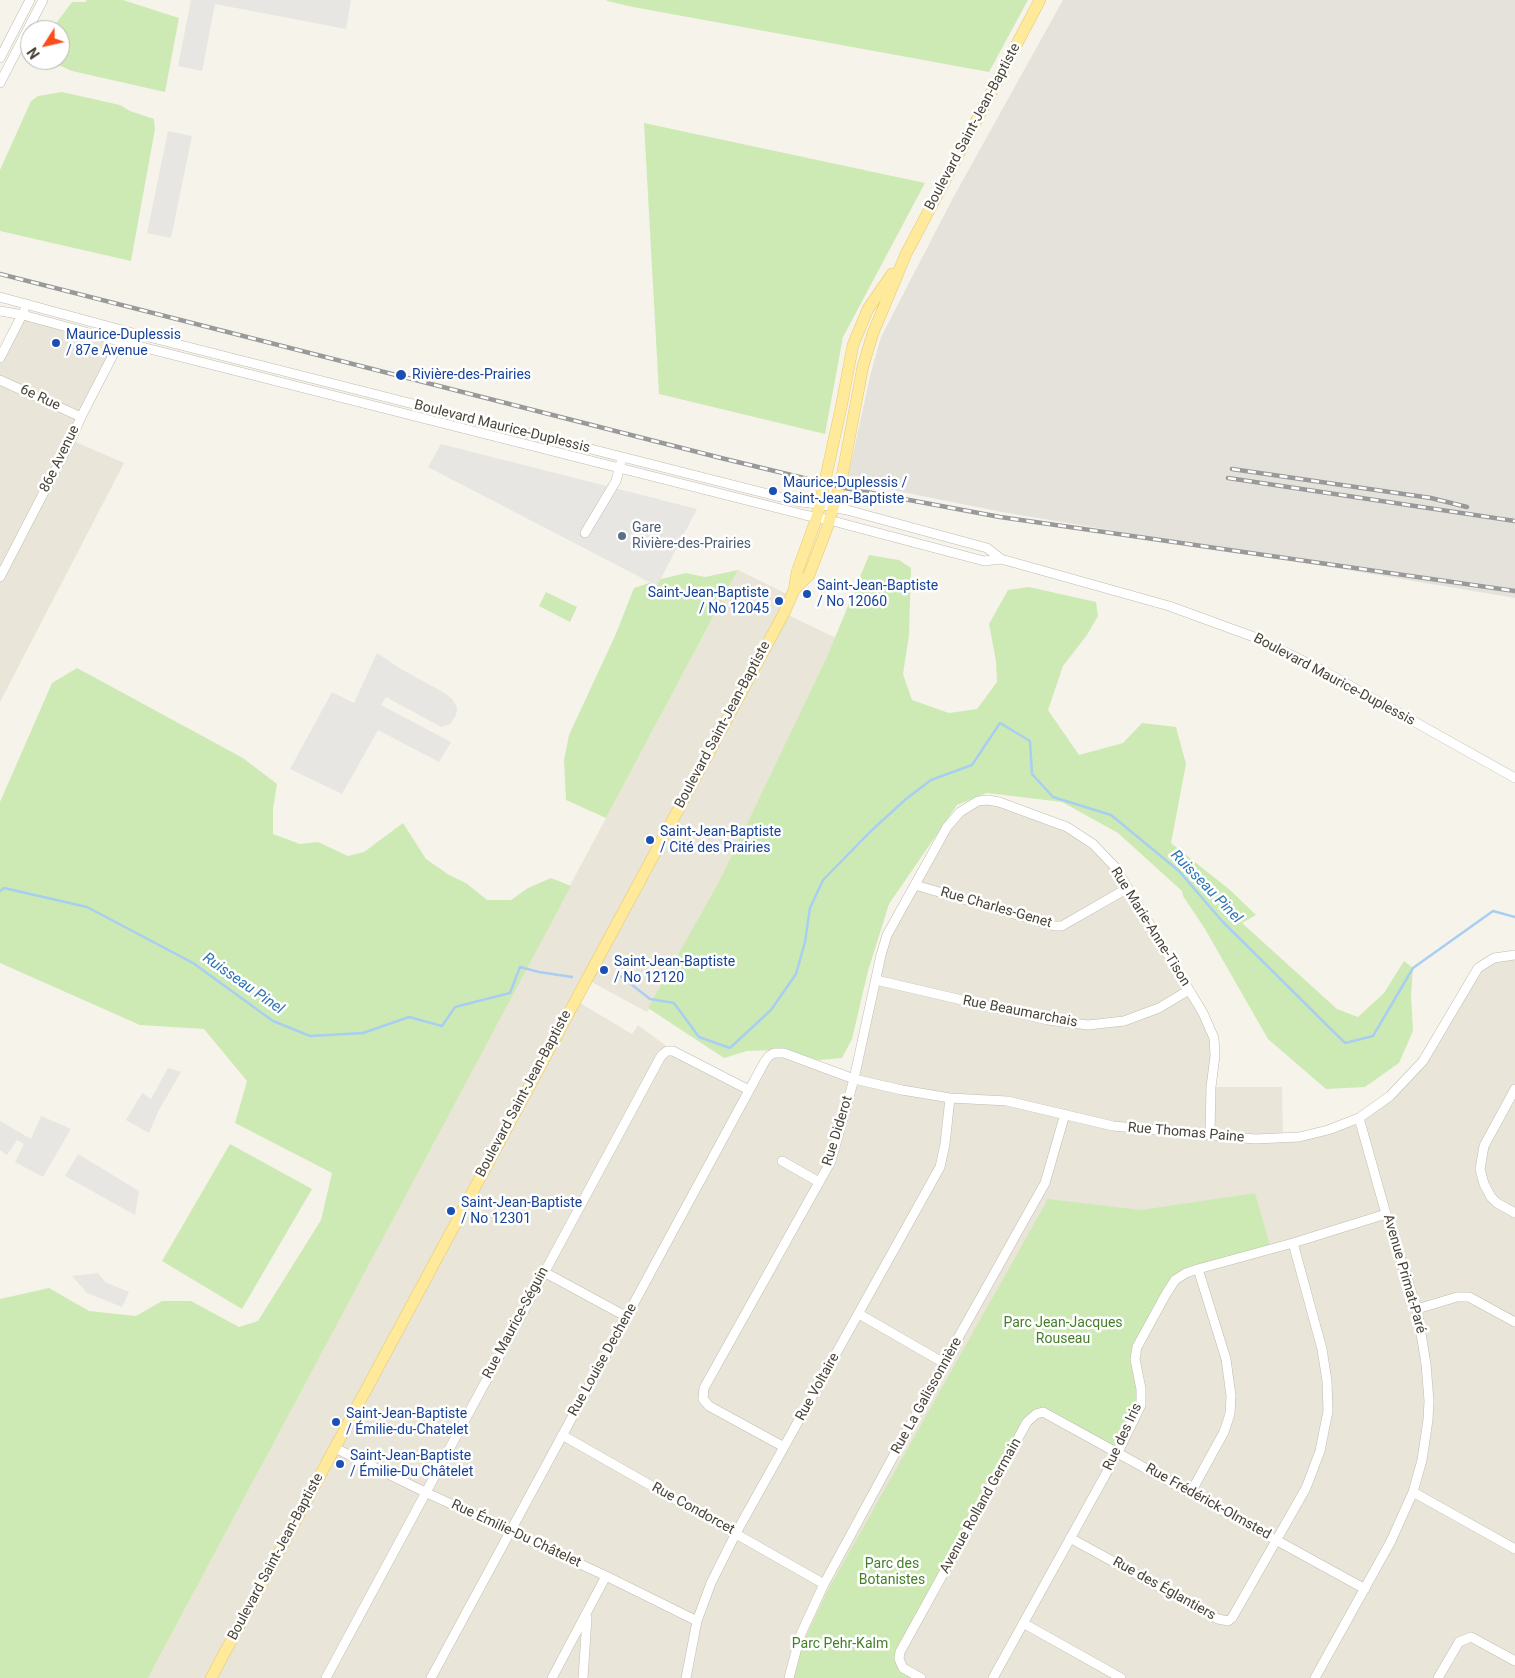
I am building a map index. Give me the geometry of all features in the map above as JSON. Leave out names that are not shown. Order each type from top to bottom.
[{"type":"main road","name":"Boulevard Saint-Jean-Baptiste","points":[[794,590],[809,575],[841,482],[865,357],[873,333],[906,254],[1040,0]]},
{"type":"main road","name":"Boulevard Saint-Jean-Baptiste","points":[[211,1678],[784,612],[794,590],[797,572],[816,517],[836,432],[853,345],[868,309],[906,254]]},
{"type":"street","points":[[0,58],[30,0]]},
{"type":"street","points":[[0,83],[43,0]]},
{"type":"street","name":"Boulevard Maurice-Duplessis","points":[[0,297],[129,332],[800,502],[833,507],[987,548],[1001,559]]},
{"type":"street","points":[[0,358],[28,304]]},
{"type":"street","name":"Boulevard Maurice-Duplessis","points":[[0,311],[23,315],[122,342],[829,520],[984,561],[1001,559],[1169,606],[1254,637],[1322,670],[1515,778]]},
{"type":"street","name":"86e Avenue","points":[[0,577],[114,353],[122,342]]},
{"type":"street","name":"6e Rue","points":[[0,380],[81,417]]},
{"type":"street","points":[[585,533],[616,481],[622,457]]},
{"type":"street","name":"Rue Diderot","points":[[784,1447],[709,1406],[703,1399],[702,1393],[831,1162],[854,1079],[887,935],[947,827],[960,812],[978,801]]},
{"type":"street","name":"Rue Marie-Anne-Tison","points":[[978,801],[998,802],[1067,827],[1093,844],[1115,867],[1203,1013],[1214,1038],[1215,1056],[1211,1087],[1210,1134]]},
{"type":"street","name":"Rue Charles-Genet","points":[[915,885],[1055,926],[1062,926],[1128,888]]},
{"type":"street","name":"Rue Thomas Paine","points":[[784,1053],[854,1079],[902,1090],[950,1098],[1007,1101],[1113,1126],[1255,1139],[1291,1138],[1321,1132],[1359,1118],[1390,1096],[1423,1061],[1478,968],[1494,958],[1515,955]]},
{"type":"street","name":"Rue Beaumarchais","points":[[876,980],[1048,1020],[1088,1025],[1124,1021],[1159,1008],[1189,990]]},
{"type":"street","name":"Rue Maurice-Séguin","points":[[326,1678],[661,1056],[667,1051],[673,1051],[749,1090]]},
{"type":"street","name":"Rue Louise Dechene","points":[[431,1678],[765,1061],[774,1053],[784,1053]]},
{"type":"street","points":[[1515,1089],[1512,1100],[1484,1146],[1480,1169],[1487,1191],[1497,1203],[1515,1213]]},
{"type":"street","name":"Rue Voltaire","points":[[686,1678],[697,1621],[711,1583],[736,1533],[940,1167],[945,1144],[950,1098]]},
{"type":"street","name":"Rue La Galissonnière","points":[[789,1678],[800,1636],[824,1584],[944,1363],[1045,1183],[1065,1114]]},
{"type":"street","name":"Avenue Primat-Paré","points":[[1315,1678],[1391,1541],[1413,1492],[1425,1440],[1429,1401],[1425,1355],[1417,1309],[1386,1214],[1359,1118]]},
{"type":"street","points":[[782,1161],[819,1182]]},
{"type":"street","name":"Rue des Iris","points":[[993,1678],[1118,1452],[1141,1405],[1141,1389],[1135,1359],[1136,1347],[1175,1280],[1186,1273],[1198,1269],[1293,1243],[1386,1214]]},
{"type":"street","points":[[1277,1540],[1306,1488],[1320,1451],[1328,1412],[1327,1381],[1322,1348],[1293,1243]]},
{"type":"street","points":[[1191,1492],[1224,1432],[1230,1414],[1231,1396],[1226,1359],[1198,1269]]},
{"type":"street","points":[[544,1272],[627,1317]]},
{"type":"street","points":[[1417,1309],[1457,1297],[1469,1297],[1515,1322]]},
{"type":"street","points":[[859,1314],[944,1363]]},
{"type":"street","name":"Avenue Rolland Germain","points":[[921,1678],[903,1668],[899,1659],[900,1652],[1027,1422],[1036,1414],[1043,1412],[1050,1415]]},
{"type":"street","name":"Rue Frédérick-Olmsted","points":[[1050,1415],[1365,1589]]},
{"type":"street","name":"Rue Condorcet","points":[[562,1435],[824,1584]]},
{"type":"street","name":"Rue Émilie-Du Châtelet","points":[[335,1448],[697,1621]]},
{"type":"street","points":[[1413,1492],[1515,1549]]},
{"type":"street","name":"Rue des Églantiers","points":[[1070,1538],[1223,1621],[1228,1621],[1236,1613],[1277,1540]]},
{"type":"street","points":[[552,1678],[606,1576]]},
{"type":"street","points":[[583,1678],[587,1615]]},
{"type":"street","points":[[1024,1623],[1121,1678]]},
{"type":"street","points":[[1438,1678],[1459,1642],[1471,1637],[1515,1661]]},
{"type":"shaded area","points":[[191,0],[351,0],[346,29],[215,4],[202,71],[178,66]]},
{"type":"shaded area","points":[[1063,0],[1515,0],[1515,598],[1002,512],[847,481],[871,372],[881,337],[953,198]]},
{"type":"shaded area","points":[[168,131],[192,136],[171,238],[147,233]]},
{"type":"shaded area","points":[[23,315],[122,342],[71,440],[124,463],[0,702],[0,358]]},
{"type":"shaded area","name":"Gare Rivière-des-Prairies","points":[[441,444],[697,509],[657,586],[428,467]]},
{"type":"shaded area","points":[[738,570],[791,596],[784,613],[838,639],[728,872],[647,1012],[586,979],[575,1000],[632,1034],[638,1025],[673,1051],[749,1090],[765,1061],[784,1053],[854,1079],[881,955],[947,827],[978,801],[999,802],[1050,821],[1101,853],[1214,1038],[1211,1087],[1282,1087],[1283,1138],[1359,1118],[1414,1072],[1483,963],[1515,955],[1515,1678],[148,1678]]},
{"type":"shaded area","points":[[377,653],[401,669],[445,693],[453,700],[457,708],[456,715],[450,724],[441,727],[386,697],[381,705],[451,742],[439,762],[378,730],[342,794],[290,769],[332,692],[354,703]]},
{"type":"shaded area","points":[[168,1068],[181,1072],[159,1110],[149,1133],[126,1120],[142,1093],[151,1099]]},
{"type":"shaded area","points":[[41,1116],[71,1129],[43,1177],[15,1162],[24,1144],[17,1140],[7,1155],[0,1150],[0,1121],[31,1139]]},
{"type":"shaded area","points":[[78,1154],[139,1191],[135,1215],[65,1176]]},
{"type":"shaded area","points":[[98,1273],[105,1282],[129,1292],[122,1307],[87,1293],[72,1276]]},
{"type":"green space","points":[[87,0],[123,0],[179,18],[165,92],[70,70],[70,20],[58,20],[72,2],[85,2]]},
{"type":"green space","points":[[607,0],[1028,0],[989,72],[633,7]]},
{"type":"green space","points":[[62,92],[120,105],[130,111],[154,119],[155,129],[131,261],[0,231],[0,170],[31,101],[38,96]]},
{"type":"green space","points":[[644,123],[925,183],[843,337],[825,434],[659,394]]},
{"type":"green space","points":[[869,555],[899,560],[911,568],[909,635],[903,674],[912,700],[949,713],[977,709],[997,682],[996,661],[989,624],[1008,590],[1029,587],[1096,602],[1098,616],[1087,635],[1063,666],[1048,710],[1079,755],[1123,743],[1142,723],[1176,727],[1186,764],[1171,843],[1230,890],[1256,915],[1242,923],[1337,1009],[1358,1017],[1384,993],[1404,961],[1413,968],[1411,995],[1413,1031],[1399,1063],[1365,1087],[1326,1089],[1268,1039],[1205,929],[1183,896],[1182,891],[1118,833],[1062,802],[987,793],[957,805],[889,904],[868,971],[852,1039],[842,1058],[819,1060],[777,1050],[747,1051],[724,1058],[648,1008],[720,880],[827,657]]},
{"type":"green space","points":[[738,570],[606,818],[566,800],[564,760],[569,735],[615,636],[634,588],[686,573],[705,577]]},
{"type":"green space","points":[[546,592],[577,607],[570,622],[539,606]]},
{"type":"green space","points":[[77,668],[243,758],[277,784],[273,809],[273,834],[300,844],[318,842],[348,856],[364,852],[403,823],[426,859],[449,875],[466,883],[487,900],[511,900],[528,888],[551,878],[571,886],[148,1678],[0,1678],[0,1299],[49,1288],[89,1311],[136,1316],[162,1301],[191,1301],[239,1327],[258,1321],[321,1220],[332,1173],[235,1123],[247,1081],[204,1029],[140,1025],[0,963],[0,802],[52,683]]},
{"type":"green space","points":[[230,1144],[312,1189],[242,1309],[162,1261]]},
{"type":"green space","points":[[1255,1193],[1271,1249],[1175,1280],[1135,1359],[1141,1405],[1118,1452],[1045,1411],[1036,1414],[900,1652],[903,1668],[921,1678],[794,1678],[802,1645],[828,1590],[1048,1199],[1141,1210]]},
{"type":"waterway","name":"Ruisseau Pinel","points":[[618,974],[650,999],[674,1003],[699,1037],[730,1048],[771,1010],[796,974],[805,942],[810,908],[823,880],[871,831],[906,799],[931,780],[972,765],[1000,723],[1030,741],[1032,774],[1053,797],[1111,815],[1179,871],[1222,921],[1345,1043],[1373,1036],[1413,968],[1493,911],[1515,917]]},
{"type":"waterway","name":"Ruisseau Pinel","points":[[0,891],[4,888],[87,907],[193,963],[273,1021],[310,1036],[363,1033],[409,1017],[442,1026],[455,1007],[510,993],[520,967],[572,977]]},
{"type":"railway","points":[[0,274],[845,488],[1000,517],[1515,591]]},
{"type":"railway","points":[[1232,469],[1431,498],[1467,507]]},
{"type":"railway","points":[[1228,478],[1515,521]]},
{"type":"place","name":"Maurice-Duplessis / 87e Avenue","points":[[56,343]]},
{"type":"place","name":"Rivière-des-Prairies","points":[[401,375]]},
{"type":"place","name":"Maurice-Duplessis / Saint-Jean-Baptiste","points":[[773,491]]},
{"type":"place","name":"Gare Rivière-des-Prairies","points":[[622,536]]},
{"type":"place","name":"Saint-Jean-Baptiste / No 12060","points":[[807,594]]},
{"type":"place","name":"Saint-Jean-Baptiste / No 12045","points":[[779,601]]},
{"type":"place","name":"Saint-Jean-Baptiste / Cité des Prairies","points":[[650,840]]},
{"type":"place","name":"Saint-Jean-Baptiste / No 12120","points":[[604,970]]},
{"type":"place","name":"Saint-Jean-Baptiste / No 12301","points":[[451,1211]]},
{"type":"place","name":"Saint-Jean-Baptiste / Émilie-du-Chatelet","points":[[336,1422]]},
{"type":"place","name":"Saint-Jean-Baptiste / Émilie-Du Châtelet","points":[[340,1464]]},
{"type":"park label","name":"Parc Jean-Jacques Rouseau","points":[[1063,1332]]},
{"type":"park label","name":"Parc des Botanistes","points":[[892,1572]]},
{"type":"park label","name":"Parc Pehr-Kalm","points":[[840,1644]]}]
